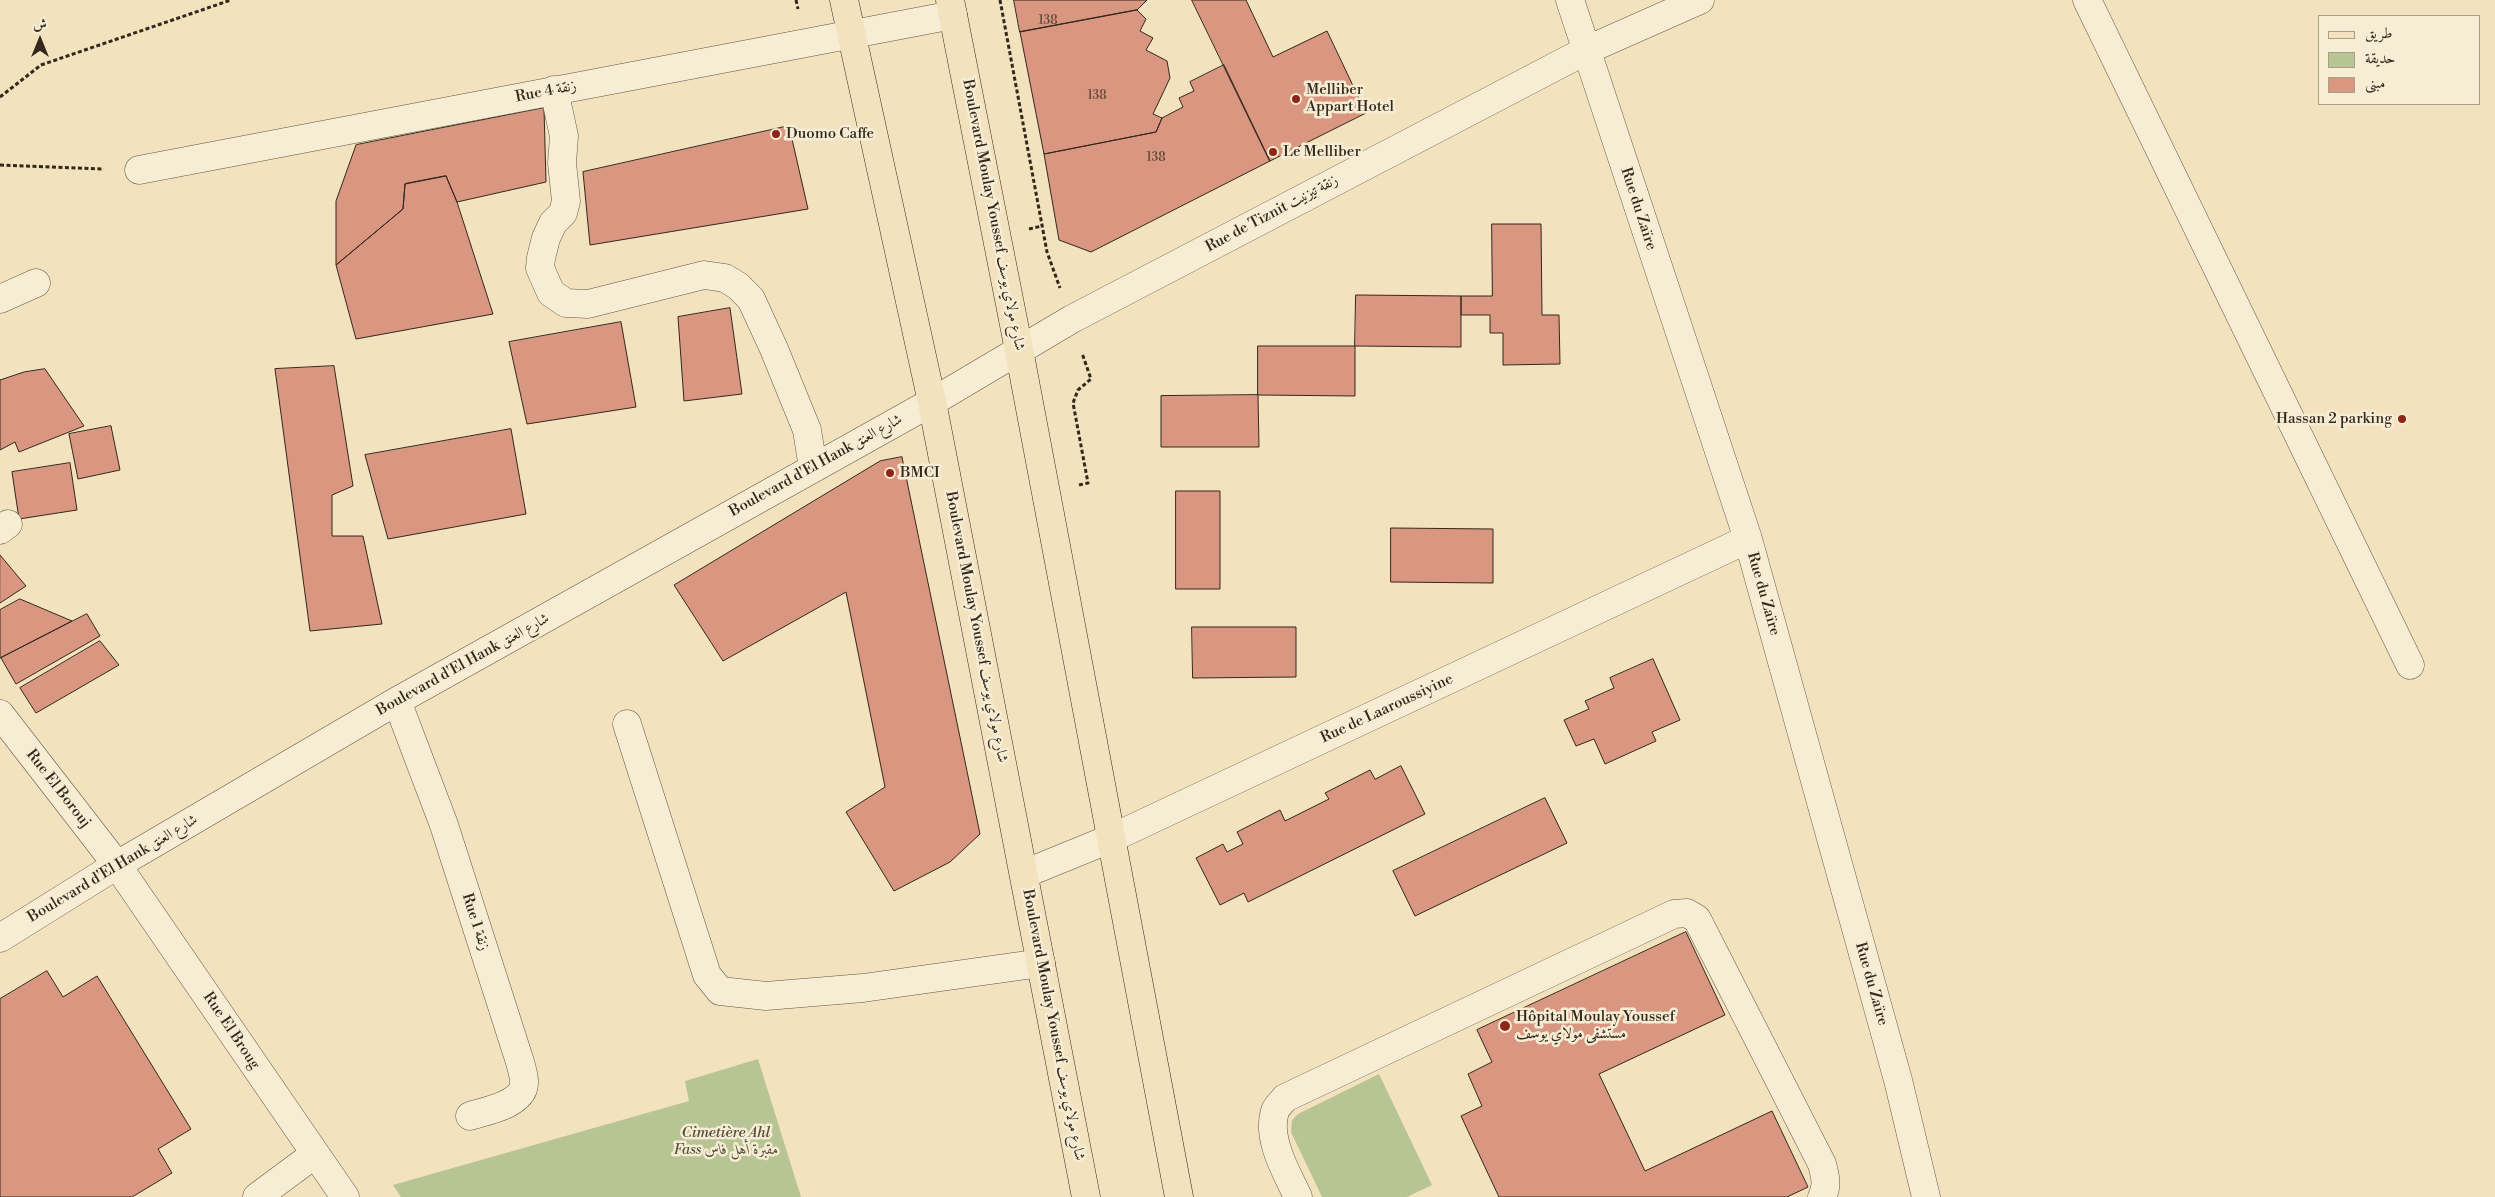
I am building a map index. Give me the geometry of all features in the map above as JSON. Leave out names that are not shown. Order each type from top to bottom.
[{"type":"main road","name":"Boulevard Moulay Youssef شارع مولاي يوسف","points":[[844,0],[932,402],[1086,1197]]},
{"type":"main road","name":"Boulevard Moulay Youssef شارع مولاي يوسف","points":[[951,7],[1019,350],[1179,1197]]},
{"type":"street","name":"Rue du Zaïre","points":[[1570,0],[1748,539],[1898,1080],[1926,1197]]},
{"type":"street","name":"Rue de Tiznit زنقة تيزنيت","points":[[932,402],[1072,319],[1587,50],[1700,0]]},
{"type":"street","points":[[2087,0],[2410,665]]},
{"type":"street","name":"Rue 4 زنقة","points":[[139,170],[850,33],[951,7]]},
{"type":"street","points":[[554,90],[564,136],[562,163],[566,201],[563,213],[553,223],[546,238],[541,258],[540,268],[551,292],[566,303],[588,304],[704,276],[726,278],[738,286],[751,299],[774,349],[807,430],[813,468]]},
{"type":"street","points":[[0,299],[36,283]]},
{"type":"street","name":"Boulevard d'El Hank شارع العنق","points":[[0,938],[117,865],[397,702],[932,402]]},
{"type":"street","name":"Rue de Laaroussiyine","points":[[1024,874],[1112,838],[1748,539]]},
{"type":"street","name":"Rue 1 زنقة","points":[[397,702],[444,825],[520,1062],[523,1079],[523,1088],[520,1095],[508,1102],[470,1116]]},
{"type":"street","name":"Rue El Borouj","points":[[0,714],[117,865]]},
{"type":"street","points":[[627,724],[707,974],[720,991],[766,996],[863,988],[1041,963]]},
{"type":"street","name":"Rue El Broug","points":[[117,865],[345,1197]]},
{"type":"street","points":[[1298,1197],[1281,1162],[1275,1141],[1275,1110],[1285,1098],[1674,914],[1687,913],[1697,919],[1822,1164],[1826,1178],[1826,1191],[1822,1197]]},
{"type":"street","points":[[257,1197],[315,1154]]},
{"type":"path","points":[[0,97],[40,65],[231,0]]},
{"type":"path","points":[[1000,0],[1047,252],[1072,319],[1091,379],[1078,390],[1073,404],[1088,483],[1046,492]]},
{"type":"path","points":[[0,165],[139,170]]},
{"type":"green space","name":"Cimetière Ahl Fass مقبرة أهل فاس","points":[[758,1059],[801,1197],[401,1197],[393,1185],[689,1101],[685,1081]]},
{"type":"green space","points":[[1379,1074],[1432,1185],[1407,1197],[1322,1197],[1291,1132],[1292,1120],[1298,1114]]},
{"type":"building","points":[[1014,0],[1147,0],[1137,10],[1020,32]]},
{"type":"building","points":[[1192,0],[1246,0],[1273,57],[1327,31],[1366,113],[1270,161]]},
{"type":"building","points":[[1137,10],[1146,19],[1140,31],[1153,38],[1146,50],[1167,61],[1170,78],[1153,114],[1162,118],[1156,132],[1044,154],[1020,32]]},
{"type":"building","points":[[1224,65],[1270,161],[1091,252],[1059,240],[1044,154],[1156,132],[1162,118],[1183,107],[1179,98],[1194,91],[1190,82]]},
{"type":"building","points":[[544,108],[546,182],[457,202],[446,176],[405,184],[403,209],[336,265],[336,201],[356,145]]},
{"type":"building","points":[[789,126],[808,209],[590,245],[583,172]]},
{"type":"building","points":[[446,176],[457,202],[493,314],[356,339],[336,265],[403,209],[405,184]]},
{"type":"building","points":[[1492,224],[1541,224],[1542,315],[1559,315],[1560,364],[1503,365],[1503,333],[1490,333],[1490,315],[1461,315],[1461,296],[1492,296]]},
{"type":"building","points":[[1356,295],[1461,296],[1461,347],[1355,346]]},
{"type":"building","points":[[730,308],[742,394],[684,401],[678,317]]},
{"type":"building","points":[[621,322],[636,407],[527,424],[509,342]]},
{"type":"building","points":[[1258,346],[1355,346],[1355,396],[1258,395]]},
{"type":"building","points":[[334,366],[353,486],[332,495],[332,536],[363,536],[382,624],[310,631],[275,369]]},
{"type":"building","points":[[45,369],[84,426],[19,452],[15,442],[0,450],[0,380],[24,372]]},
{"type":"building","points":[[1258,395],[1259,447],[1161,447],[1161,396]]},
{"type":"building","points":[[111,426],[120,470],[78,479],[69,434]]},
{"type":"building","points":[[511,429],[526,514],[388,539],[365,455]]},
{"type":"building","points":[[902,457],[980,834],[950,862],[894,891],[846,812],[885,787],[846,592],[723,661],[674,585],[880,461]]},
{"type":"building","points":[[70,463],[77,510],[19,519],[12,472]]},
{"type":"building","points":[[1176,491],[1220,491],[1220,589],[1176,589]]},
{"type":"building","points":[[1391,528],[1493,529],[1493,583],[1391,582]]},
{"type":"building","points":[[0,555],[26,586],[0,603]]},
{"type":"building","points":[[20,599],[72,621],[0,658],[0,610]]},
{"type":"building","points":[[87,614],[100,636],[16,684],[1,658]]},
{"type":"building","points":[[1192,627],[1296,627],[1296,677],[1193,678]]},
{"type":"building","points":[[100,641],[119,665],[36,713],[20,688]]},
{"type":"building","points":[[1653,659],[1680,720],[1652,732],[1656,741],[1605,764],[1594,739],[1576,746],[1564,720],[1589,709],[1585,701],[1614,688],[1610,678]]},
{"type":"building","points":[[1401,766],[1425,814],[1248,902],[1244,893],[1220,905],[1196,858],[1223,844],[1227,852],[1243,844],[1237,832],[1280,810],[1285,821],[1329,799],[1325,793],[1370,770],[1375,779]]},
{"type":"building","points":[[1545,798],[1567,843],[1415,916],[1393,871]]},
{"type":"building","points":[[1686,932],[1725,1015],[1599,1074],[1645,1171],[1772,1111],[1808,1187],[1787,1197],[1499,1197],[1461,1116],[1482,1106],[1468,1074],[1492,1062],[1477,1030]]},
{"type":"building","points":[[47,971],[63,997],[97,976],[191,1129],[158,1149],[172,1173],[132,1197],[0,1197],[0,999]]},
{"type":"place","name":"Melliber Appart Hotel","points":[[1296,99]]},
{"type":"place","name":"Duomo Caffe","points":[[776,134]]},
{"type":"place","name":"Le Melliber","points":[[1273,152]]},
{"type":"place","name":"Hassan 2 parking","points":[[2402,419]]},
{"type":"place","name":"BMCI","points":[[890,473]]},
{"type":"place","name":"Hôpital Moulay Youssef مستشفى مولاي يوسف","points":[[1505,1026]]}]
